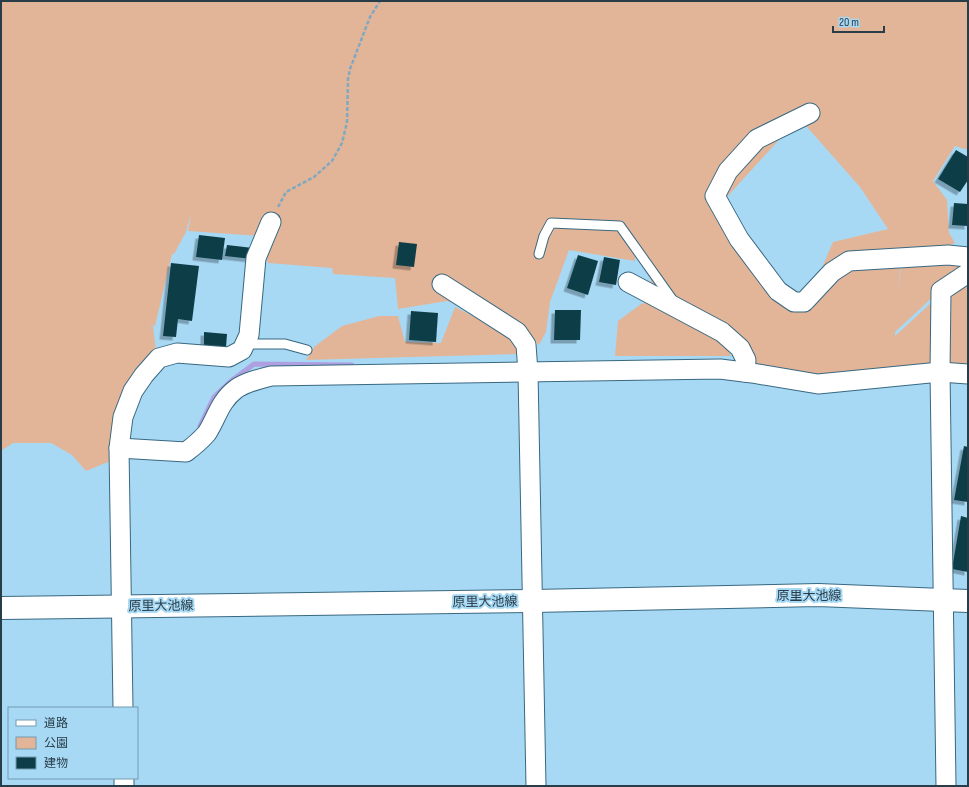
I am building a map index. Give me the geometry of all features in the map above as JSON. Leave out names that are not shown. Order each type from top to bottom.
[{"type":"main road","name":"原里大池線","points":[[1,608],[533,602],[818,595],[968,601]]},
{"type":"street","points":[[810,113],[757,140],[728,171],[715,196],[739,239],[778,291],[794,302],[804,302],[832,272],[849,261],[948,254],[968,258]]},
{"type":"street","points":[[123,707],[119,448],[123,418],[133,391],[144,375],[159,358],[177,352],[229,357],[242,350],[249,335],[256,258],[271,222]]},
{"type":"street","points":[[946,786],[940,372],[941,291],[968,273]]},
{"type":"street","points":[[628,282],[722,332],[740,348],[746,360],[745,372]]},
{"type":"street","points":[[442,284],[517,332],[526,345],[528,372],[536,786]]},
{"type":"street","points":[[119,448],[186,452],[195,446],[207,433],[222,403],[236,389],[252,381],[271,376],[720,369],[818,384],[940,372],[968,374]]},
{"type":"lane","points":[[539,254],[544,236],[551,223],[620,226],[680,309]]},
{"type":"lane","points":[[245,344],[285,344],[306,350]]},
{"type":"path","points":[[271,222],[286,192],[314,177],[332,161],[342,144],[347,122],[348,79],[350,69],[370,17],[380,1]]},
{"type":"green space","points":[[1,1],[968,1],[968,150],[955,146],[933,181],[947,200],[949,233],[955,243],[941,249],[901,257],[898,295],[902,257],[968,259],[949,282],[895,332],[895,336],[931,303],[941,291],[968,276],[968,375],[818,384],[749,368],[740,348],[651,295],[651,280],[637,257],[635,239],[635,261],[569,250],[550,302],[546,332],[539,345],[518,325],[447,301],[398,309],[395,278],[333,274],[332,268],[268,263],[260,236],[188,231],[191,213],[186,232],[174,254],[172,254],[155,326],[149,324],[153,326],[157,360],[137,378],[113,460],[86,471],[72,455],[51,443],[13,443],[1,451]],"holes":[[[799,118],[860,187],[888,229],[833,242],[806,305],[794,302],[715,210]]]},
{"type":"green space","points":[[653,301],[723,341],[731,356],[615,356],[618,321],[641,304]]},
{"type":"green space","points":[[455,307],[512,336],[519,354],[306,360],[314,347],[342,326],[379,316],[398,316],[405,342],[441,343]]},
{"type":"building","points":[[956,150],[968,157],[968,180],[960,192],[938,179]]},
{"type":"building","points":[[954,203],[968,204],[968,226],[952,225]]},
{"type":"building","points":[[199,235],[225,238],[222,260],[196,257]]},
{"type":"building","points":[[399,242],[417,244],[414,267],[396,265]]},
{"type":"building","points":[[227,245],[253,248],[252,259],[225,256]]},
{"type":"building","points":[[578,255],[598,261],[588,295],[567,288]]},
{"type":"building","points":[[604,257],[620,260],[616,285],[599,282]]},
{"type":"building","points":[[171,263],[199,266],[192,321],[178,319],[176,337],[163,336]]},
{"type":"building","points":[[555,310],[581,310],[580,340],[554,340]]},
{"type":"building","points":[[411,311],[438,313],[436,342],[409,340]]},
{"type":"building","points":[[204,332],[227,334],[226,347],[204,346]]},
{"type":"building","points":[[964,446],[968,447],[968,502],[954,500]]},
{"type":"building","points":[[961,516],[968,518],[968,572],[952,569]]},
{"type":"waterway","points":[[200,426],[214,397],[231,381],[254,364],[352,365]]}]
